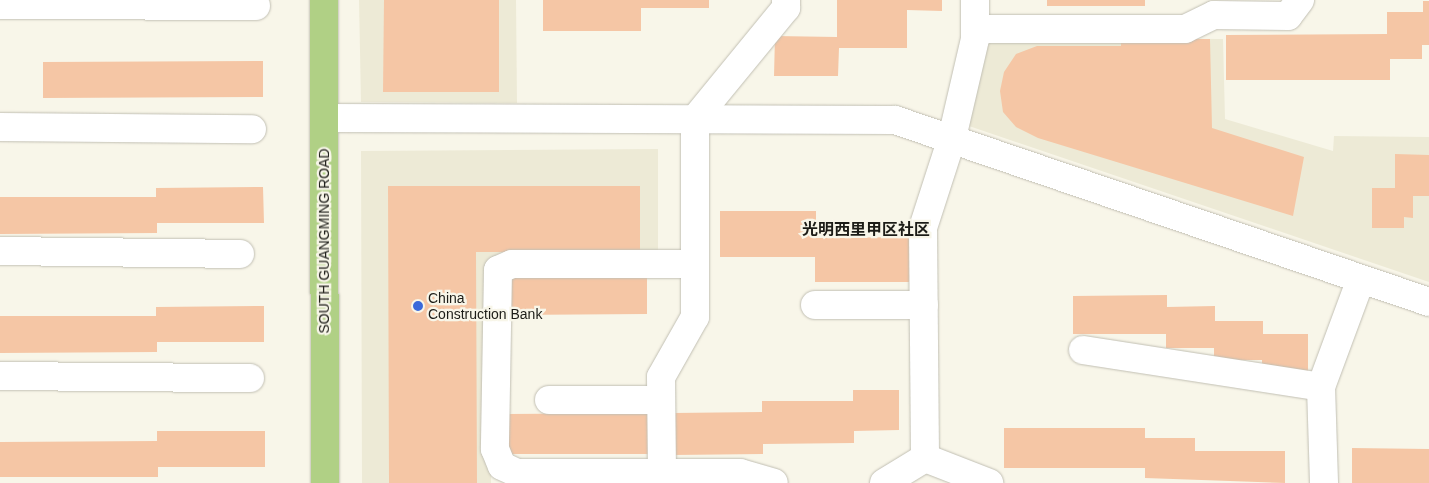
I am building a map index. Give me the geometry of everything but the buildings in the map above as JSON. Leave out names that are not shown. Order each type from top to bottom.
[{"type":"main road","name":"SOUTH GUANGMING ROAD","points":[[324,0],[325,483]]},
{"type":"street","points":[[662,473],[661,377],[696,317],[694,119],[786,8],[786,0]]},
{"type":"street","points":[[925,458],[923,228],[952,138],[975,29],[975,0]]},
{"type":"street","points":[[975,29],[1185,29],[1214,15],[1288,16],[1300,0]]},
{"type":"street","points":[[0,6],[256,6]]},
{"type":"street","points":[[324,118],[895,120],[1429,302]]},
{"type":"street","points":[[0,127],[252,130]]},
{"type":"street","points":[[0,251],[240,254]]},
{"type":"street","points":[[696,264],[512,264],[498,270],[495,284],[495,449],[502,466],[517,473],[740,473],[774,483]]},
{"type":"street","points":[[1324,483],[1321,387],[1361,278]]},
{"type":"street","points":[[815,305],[924,305]]},
{"type":"street","points":[[1084,350],[1321,387]]},
{"type":"street","points":[[0,376],[250,378]]},
{"type":"street","points":[[549,400],[661,400]]},
{"type":"street","points":[[884,483],[925,458]]},
{"type":"street","points":[[925,458],[989,483]]},
{"type":"shaded area","points":[[359,0],[516,0],[517,103],[361,102]]},
{"type":"shaded area","points":[[988,38],[1223,39],[1225,119],[1333,151],[1334,136],[1429,137],[1429,282],[966,125]]},
{"type":"shaded area","points":[[658,149],[658,261],[491,261],[491,483],[362,483],[361,151]]},
{"type":"place","name":"China Construction Bank","points":[[418,306]]},
{"type":"district","name":"光明西里甲区社区","points":[[866,230]]}]
